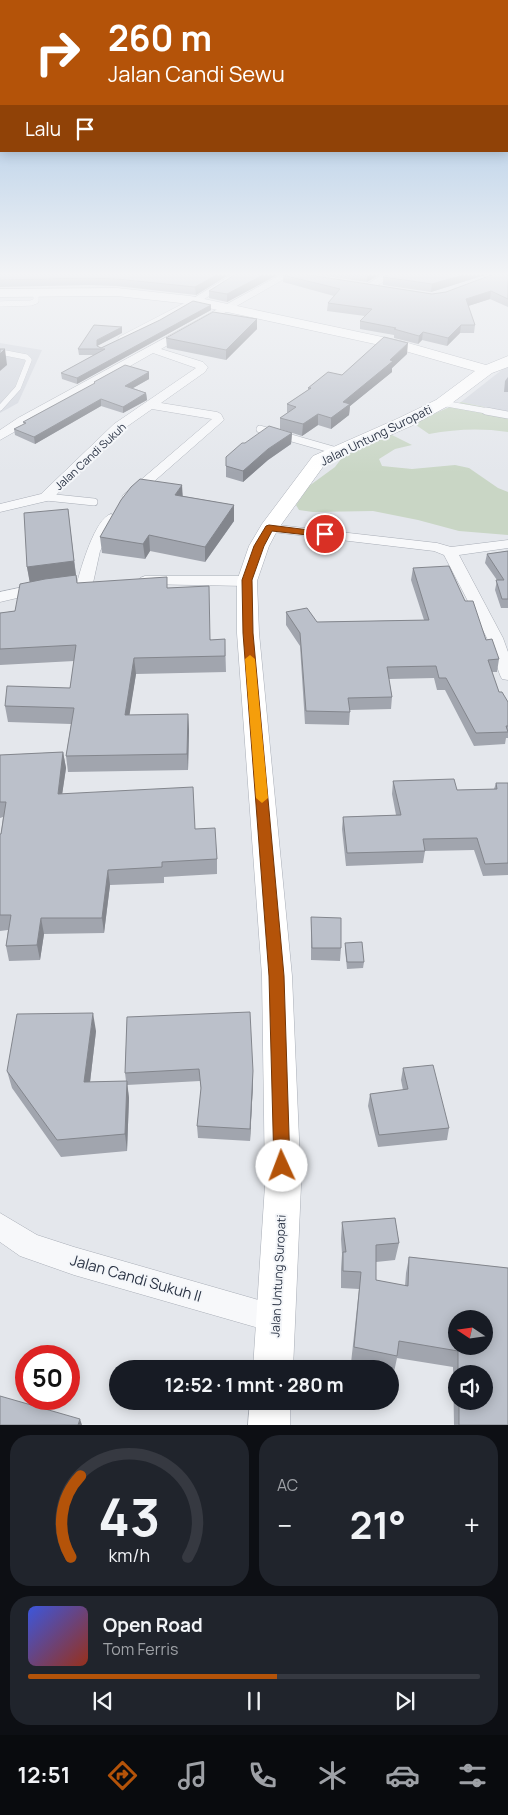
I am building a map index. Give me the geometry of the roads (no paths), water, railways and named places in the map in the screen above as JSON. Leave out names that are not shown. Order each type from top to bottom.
[{"type":"main road","points":[[380,340],[498,365]]},
{"type":"main road","name":"Jalan Untung Suropati","points":[[274,1360],[282,1185],[277,976],[248,633],[247,580],[259,546],[269,528],[319,460],[405,422],[442,403],[498,365]]},
{"type":"main road","points":[[269,1425],[270,1410]]},
{"type":"street","points":[[0,436],[22,421],[167,340]]},
{"type":"street","name":"Jalan Candi Sukuh","points":[[0,508],[18,506],[46,497],[118,427],[201,370],[202,367],[151,349]]},
{"type":"street","points":[[85,583],[93,551],[122,502],[218,420],[217,416],[213,415],[149,405]]},
{"type":"street","points":[[269,528],[437,547],[450,552],[506,544]]},
{"type":"street","points":[[450,552],[502,637],[508,674]]},
{"type":"street","points":[[131,581],[247,580]]},
{"type":"street","points":[[0,600],[61,586],[102,581]]},
{"type":"street","name":"Jalan Candi Sukuh II","points":[[0,1226],[30,1246],[276,1319]]},
{"type":"lane","points":[[0,352],[26,357],[29,360],[18,388],[0,408]]},
{"type":"lane","points":[[442,403],[508,415]]},
{"type":"lane","points":[[260,429],[337,451]]},
{"type":"lane","points":[[46,497],[94,502]]}]
